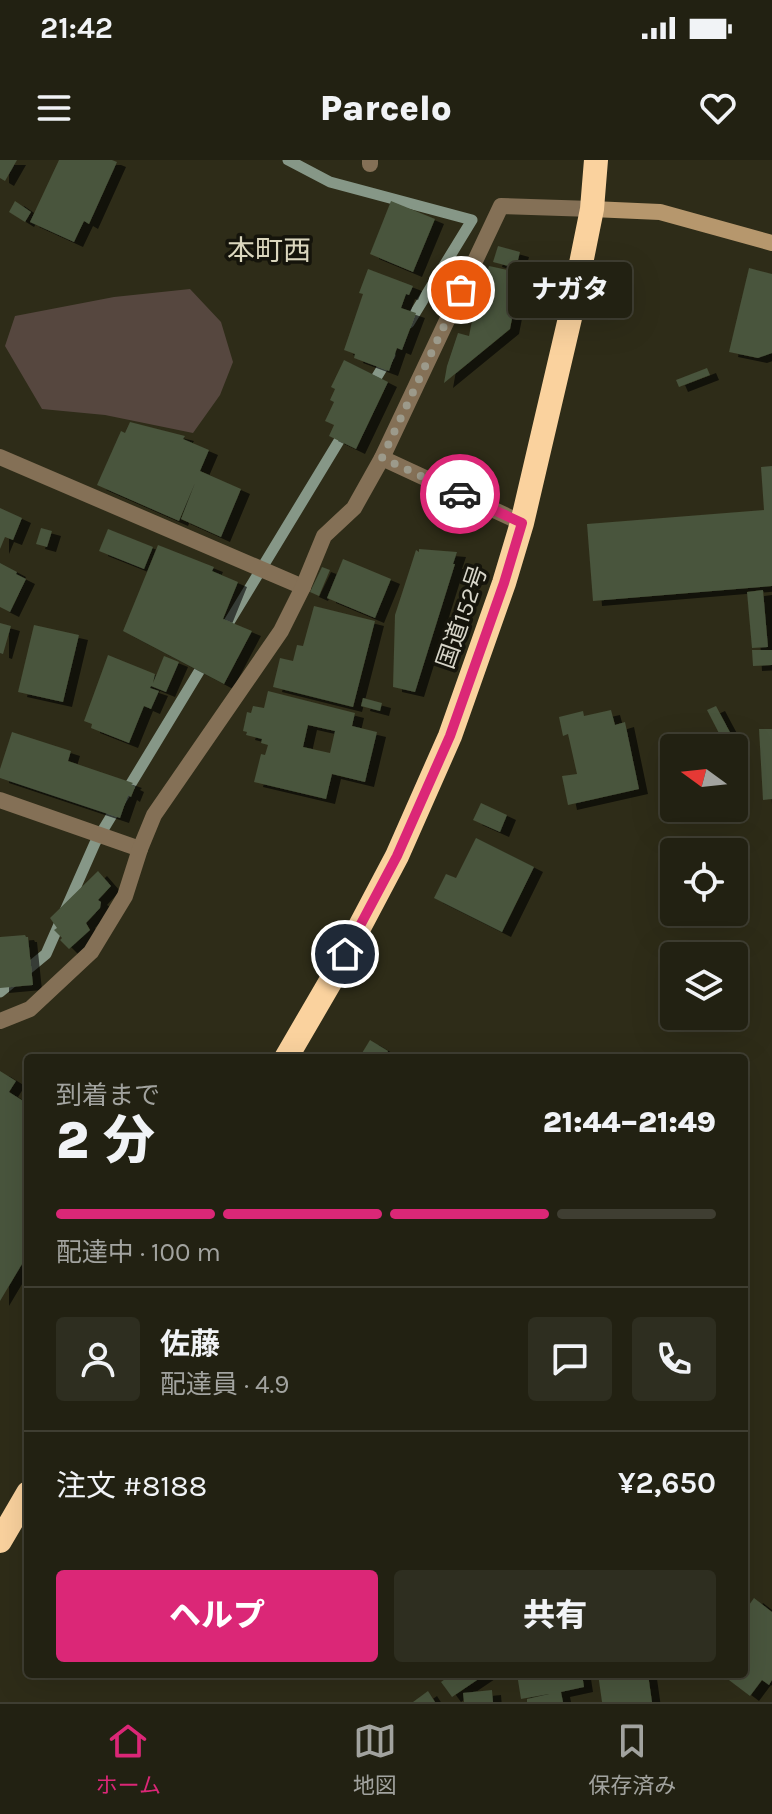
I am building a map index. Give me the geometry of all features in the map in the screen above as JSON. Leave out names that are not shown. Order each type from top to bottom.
[{"type":"highway","name":"国道152号","points":[[288,1054],[397,856],[450,736],[504,583],[522,523],[570,318],[592,209],[596,160]]},
{"type":"highway","points":[[0,1541],[24,1500]]},
{"type":"street","points":[[0,1021],[30,1009],[91,952],[125,896],[154,815],[281,631],[324,536],[354,508],[382,458],[501,206],[660,212],[772,243]]},
{"type":"street","points":[[0,457],[303,587]]},
{"type":"street","points":[[382,458],[522,523]]},
{"type":"street","points":[[0,800],[140,849]]},
{"type":"shaded area","points":[[190,289],[221,322],[233,362],[220,395],[193,433],[105,415],[42,409],[5,346],[15,316],[114,297]]},
{"type":"building","points":[[0,160],[17,160],[5,181],[0,178]]},
{"type":"building","points":[[59,160],[117,162],[89,224],[84,221],[74,242],[30,222]]},
{"type":"building","points":[[15,201],[31,212],[25,222],[9,212]]},
{"type":"building","points":[[391,201],[435,219],[413,272],[370,254]]},
{"type":"building","points":[[498,246],[520,252],[516,268],[493,262]]},
{"type":"building","points":[[489,266],[521,273],[510,329],[444,383],[458,333],[469,336],[475,305]]},
{"type":"building","points":[[749,268],[772,274],[772,353],[758,358],[729,352]]},
{"type":"building","points":[[368,269],[413,286],[401,308],[416,313],[402,350],[397,348],[389,371],[354,358],[355,354],[344,350]]},
{"type":"building","points":[[344,360],[388,382],[356,449],[329,436],[334,425],[325,421],[334,402],[330,400],[335,389],[331,387]]},
{"type":"building","points":[[707,368],[710,375],[679,387],[676,380]]},
{"type":"building","points":[[130,422],[185,436],[183,439],[209,450],[200,471],[241,489],[221,537],[181,519],[195,483],[179,521],[97,485],[121,431],[125,433]]},
{"type":"building","points":[[772,466],[772,586],[593,601],[587,524],[764,510],[761,467]]},
{"type":"building","points":[[0,508],[22,518],[13,540],[5,537],[0,549]]},
{"type":"building","points":[[41,528],[52,531],[47,547],[36,544]]},
{"type":"building","points":[[108,529],[153,547],[144,569],[99,551]]},
{"type":"building","points":[[158,545],[214,567],[212,571],[238,582],[223,619],[252,631],[224,684],[123,631]]},
{"type":"building","points":[[419,549],[457,552],[415,692],[393,687],[395,615],[416,550],[419,552]]},
{"type":"building","points":[[343,559],[391,579],[375,618],[327,598]]},
{"type":"building","points":[[0,563],[26,579],[10,612],[0,607]]},
{"type":"building","points":[[322,567],[330,570],[319,596],[310,592]]},
{"type":"building","points":[[763,590],[768,647],[752,648],[747,592]]},
{"type":"building","points":[[314,606],[375,621],[353,707],[273,687],[280,658],[293,661],[297,645],[303,646]]},
{"type":"building","points":[[0,623],[11,626],[3,654],[0,653]]},
{"type":"building","points":[[34,625],[79,635],[63,702],[18,692]]},
{"type":"building","points":[[752,650],[772,650],[772,665],[753,666]]},
{"type":"building","points":[[108,655],[155,674],[153,683],[164,656],[179,662],[166,692],[151,686],[159,691],[151,709],[144,706],[129,743],[91,728],[92,724],[84,721]]},
{"type":"building","points":[[268,691],[355,713],[352,726],[377,732],[365,782],[332,774],[326,799],[254,782],[261,754],[265,755],[268,745],[243,731],[247,712],[251,713],[253,706],[264,708]],"holes":[[[308,725],[335,731],[330,753],[303,747]]]},
{"type":"building","points":[[363,698],[382,703],[380,711],[361,706]]},
{"type":"building","points":[[716,706],[731,734],[719,734],[707,710]]},
{"type":"building","points":[[611,710],[615,725],[625,722],[639,789],[568,805],[562,776],[577,774],[568,734],[563,736],[559,717],[583,711],[584,716]]},
{"type":"building","points":[[759,729],[772,729],[772,799],[763,800]]},
{"type":"building","points":[[12,732],[71,751],[68,761],[133,783],[131,785],[135,787],[131,797],[128,795],[120,818],[0,778]]},
{"type":"building","points":[[481,803],[507,815],[500,832],[473,820]]},
{"type":"building","points":[[476,838],[534,867],[502,932],[434,898],[446,874],[456,878]]},
{"type":"building","points":[[98,871],[111,886],[98,900],[101,902],[100,908],[86,923],[90,930],[69,949],[60,940],[62,938],[54,930],[57,928],[50,918]]},
{"type":"building","points":[[0,937],[28,937],[33,985],[0,988]]},
{"type":"building","points":[[370,1040],[388,1051],[386,1054],[361,1054]]},
{"type":"building","points":[[0,1071],[16,1081],[9,1092],[24,1101],[24,1261],[0,1301]]},
{"type":"building","points":[[754,1598],[772,1612],[772,1680],[769,1685],[762,1680],[750,1696],[726,1678],[748,1678],[748,1606]]},
{"type":"building","points":[[446,1678],[480,1678],[452,1697],[441,1682]]},
{"type":"building","points":[[518,1678],[583,1678],[584,1687],[561,1692],[563,1702],[527,1702],[527,1699],[549,1694],[521,1699]]},
{"type":"building","points":[[599,1678],[649,1678],[652,1702],[602,1702]]},
{"type":"building","points":[[492,1690],[493,1702],[464,1702],[463,1693]]},
{"type":"building","points":[[428,1691],[435,1702],[413,1702]]},
{"type":"waterway","points":[[288,160],[330,182],[472,220],[409,323]]},
{"type":"waterway","points":[[370,388],[390,355]]},
{"type":"waterway","points":[[223,632],[345,431]]},
{"type":"waterway","points":[[0,992],[46,954],[95,843],[206,660]]},
{"type":"way so far","points":[[460,494],[382,458],[461,290]]},
{"type":"place","name":"ナガタ","points":[[461,290]]},
{"type":"district","name":"本町西","points":[[269,250]]},
{"type":"route","points":[[345,954],[397,856],[450,736],[522,523],[460,494]]}]
